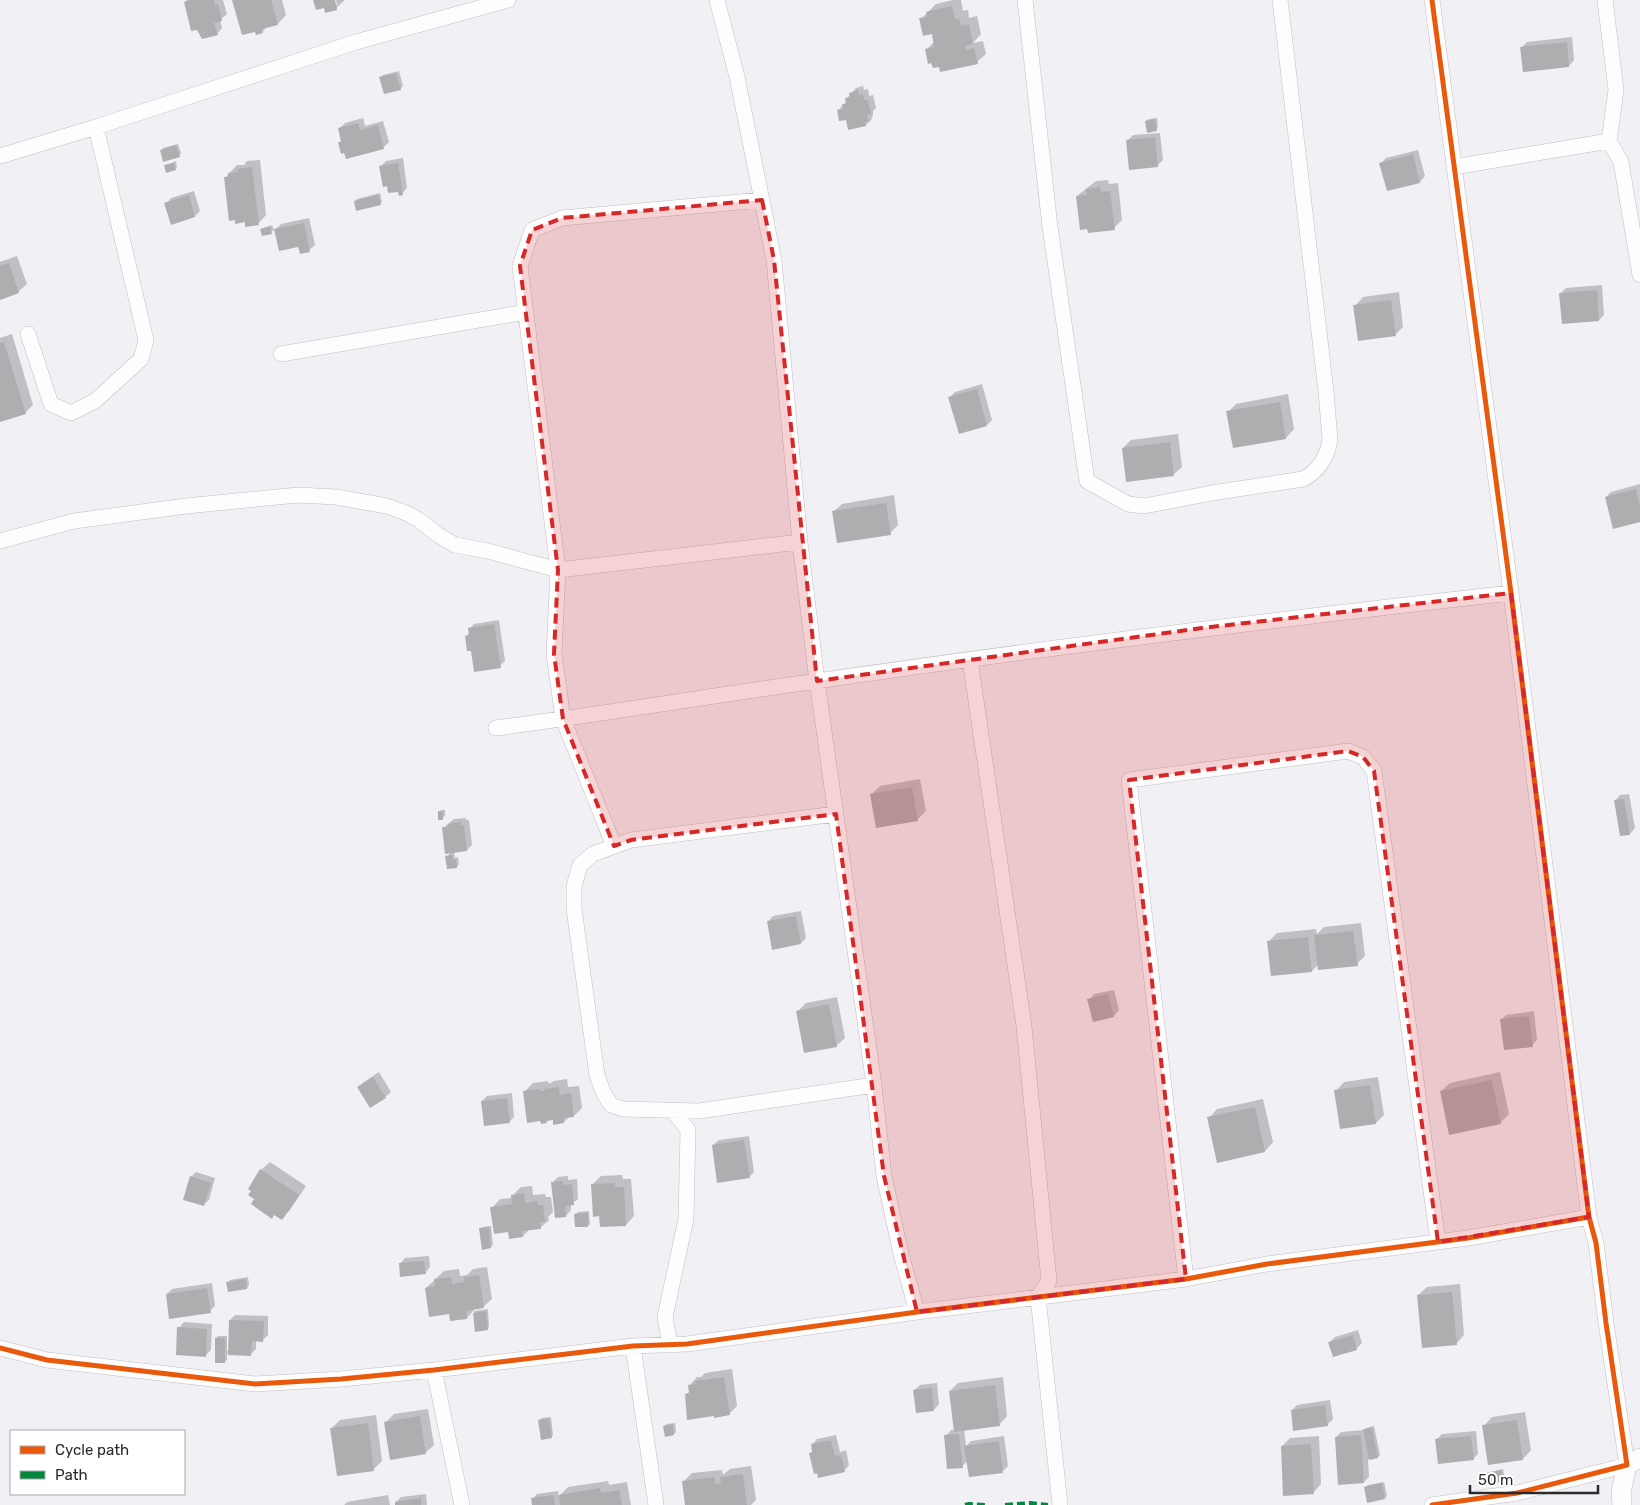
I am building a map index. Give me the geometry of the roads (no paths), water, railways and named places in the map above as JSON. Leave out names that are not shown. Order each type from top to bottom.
[{"type":"street","points":[[0,156],[96,128],[356,42],[508,0]]},
{"type":"street","points":[[717,0],[737,77],[774,260],[800,542],[817,681],[874,1086],[884,1176],[901,1254],[917,1312]]},
{"type":"street","points":[[1025,0],[1050,227],[1087,481],[1128,504],[1144,506],[1303,479],[1312,475],[1325,458],[1330,440],[1326,391],[1280,0]]},
{"type":"street","points":[[1432,0],[1511,592],[1589,1217],[1596,1243],[1606,1323],[1634,1461],[1621,1492],[1622,1505]]},
{"type":"street","points":[[1605,0],[1616,90],[1609,141],[1621,162],[1640,274]]},
{"type":"street","points":[[28,334],[51,404],[71,413],[95,401],[141,359],[146,340],[96,128]]},
{"type":"street","points":[[1454,167],[1609,141]]},
{"type":"street","points":[[614,846],[563,719],[554,654],[558,570],[520,266],[532,230],[562,218],[762,200]]},
{"type":"street","points":[[281,354],[526,312]]},
{"type":"street","points":[[0,541],[74,522],[142,512],[298,495],[326,496],[388,506],[419,520],[455,545],[488,551],[558,570],[800,542]]},
{"type":"street","points":[[496,728],[817,681],[1202,628],[1511,592]]},
{"type":"street","points":[[970,660],[1024,1026],[1049,1281],[1038,1297],[1060,1505]]},
{"type":"street","points":[[1186,1279],[1130,780],[1348,751],[1363,757],[1374,771],[1438,1242]]},
{"type":"street","points":[[836,814],[631,840],[593,854],[580,865],[574,886],[574,910],[597,1075],[603,1092],[611,1105],[623,1110],[699,1112],[874,1086]]},
{"type":"street","points":[[670,1345],[665,1316],[686,1219],[688,1130],[673,1111]]},
{"type":"street","points":[[0,1348],[47,1360],[255,1384],[341,1379],[434,1370],[633,1346],[688,1344],[917,1312],[1186,1279],[1267,1264],[1438,1242],[1589,1217]]},
{"type":"street","points":[[633,1346],[656,1505]]},
{"type":"street","points":[[434,1370],[462,1505]]},
{"type":"street","points":[[1432,1505],[1516,1494],[1634,1461]]}]
